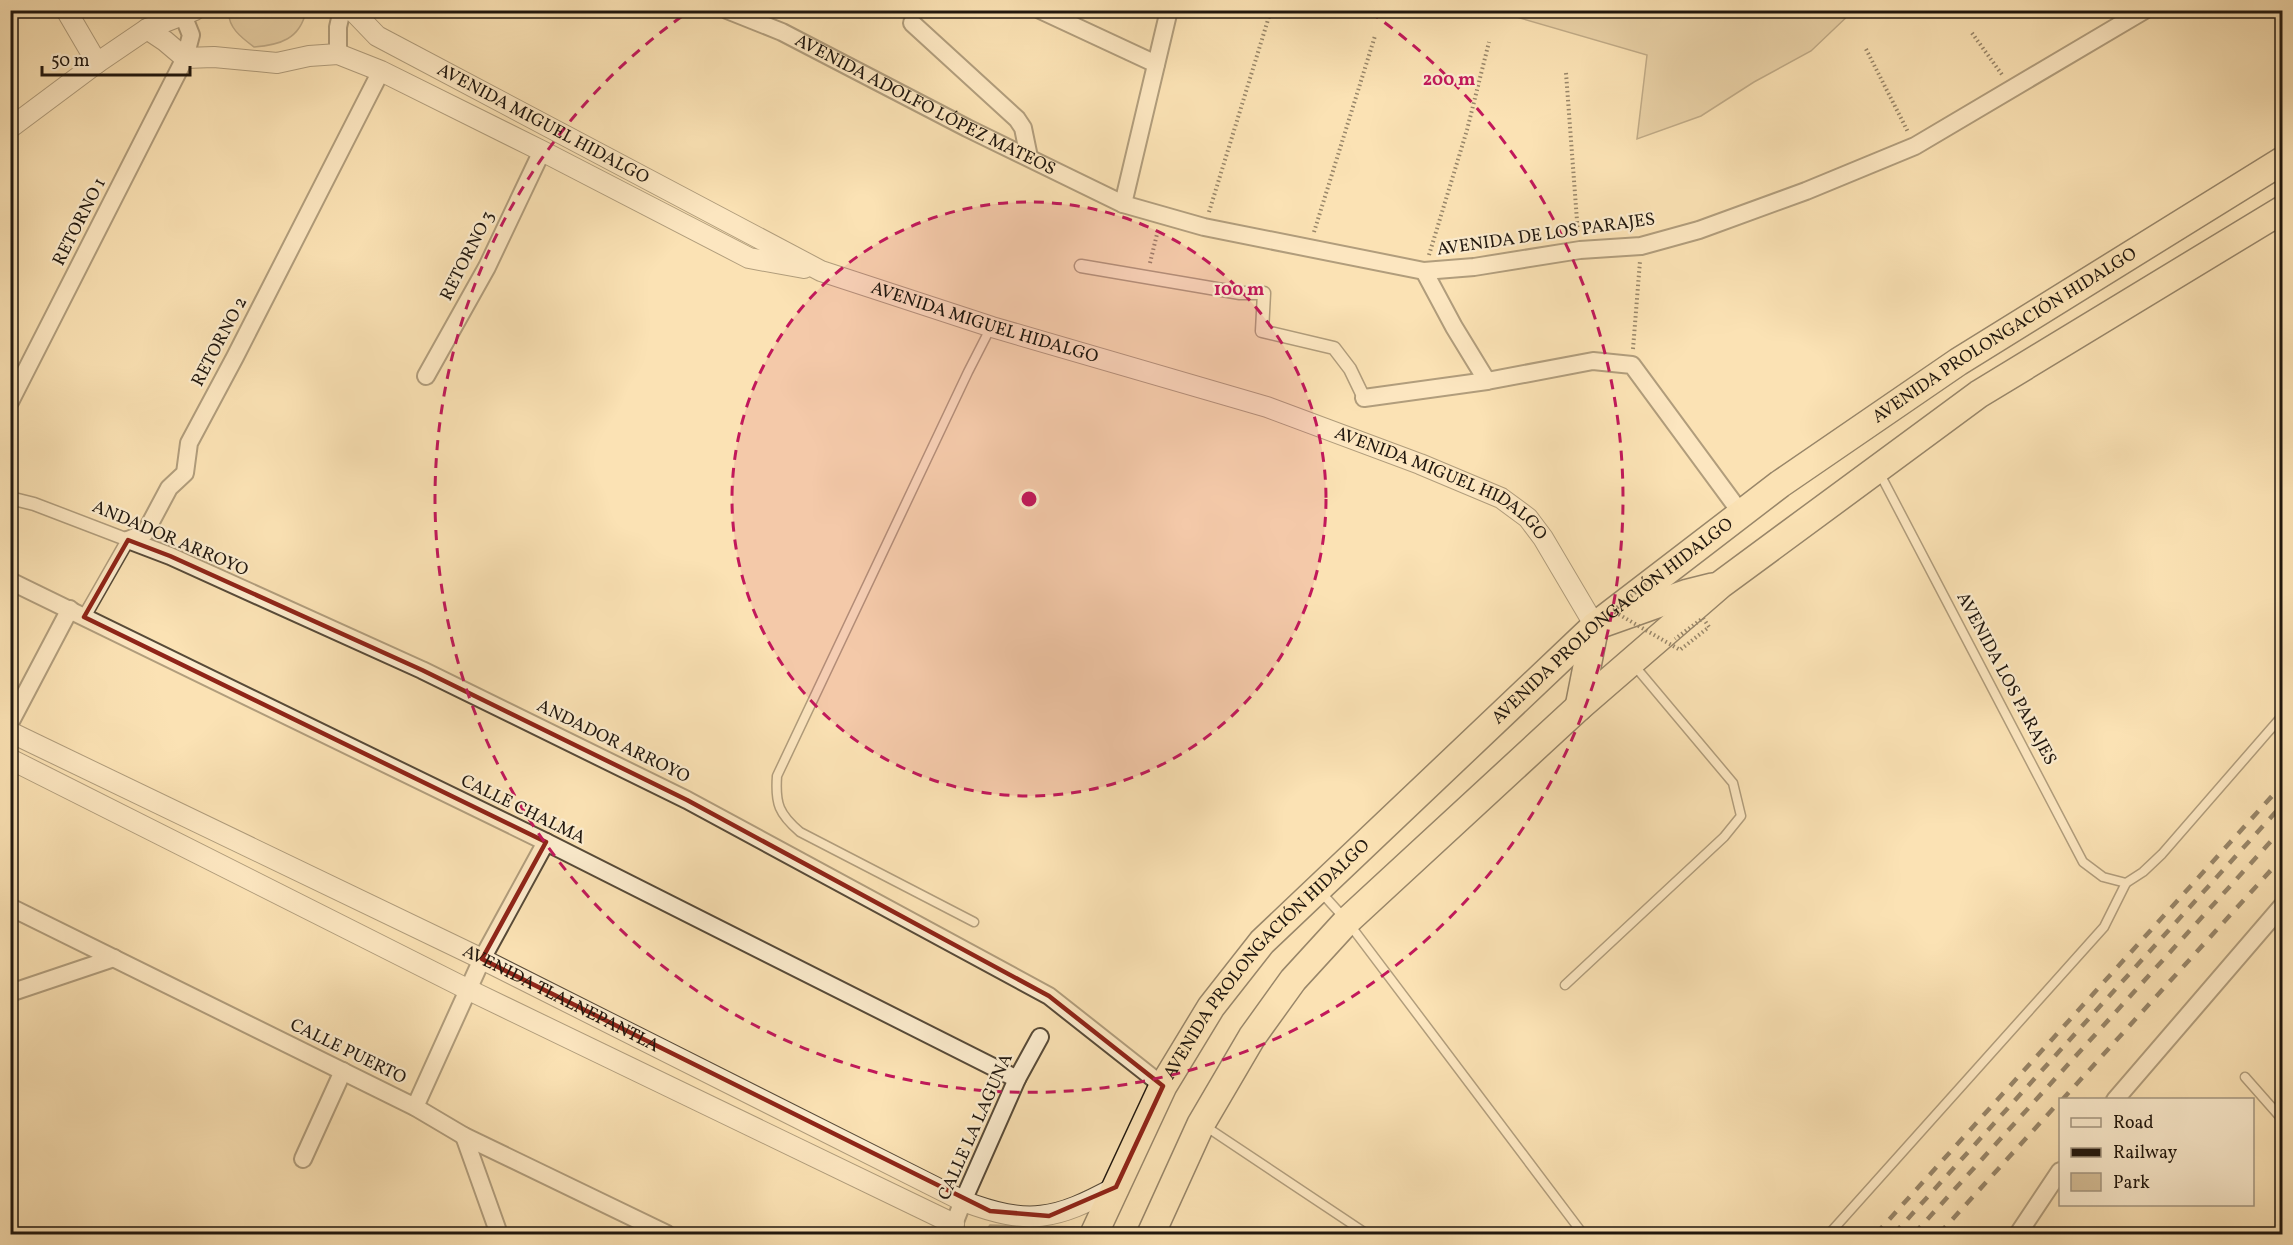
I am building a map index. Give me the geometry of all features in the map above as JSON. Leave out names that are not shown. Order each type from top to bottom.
[{"type":"highway","name":"AVENIDA PROLONGACIÓN HIDALGO","points":[[1094,1234],[1163,1086],[1219,998],[1262,942],[1595,626],[1780,484],[1958,362],[2283,161]]},
{"type":"highway","name":"AVENIDA PROLONGACIÓN HIDALGO","points":[[1151,1234],[1201,1124],[1252,1037],[1293,980],[1347,921],[1579,707],[1720,585],[1979,394],[2283,210]]},
{"type":"highway","points":[[1958,362],[1979,394]]},
{"type":"highway","points":[[1579,707],[1595,626],[1688,593],[1720,585]]},
{"type":"street","points":[[66,10],[97,63]]},
{"type":"street","points":[[338,54],[338,27],[342,10]]},
{"type":"street","name":"AVENIDA MIGUEL HIDALGO","points":[[352,10],[377,36],[821,271],[992,327],[1267,407],[1420,464],[1501,498],[1528,518],[1543,538],[1595,626]]},
{"type":"street","name":"AVENIDA ADOLFO LÓPEZ MATEOS","points":[[727,10],[782,32],[967,128],[1123,204]]},
{"type":"street","points":[[1040,10],[1156,64]]},
{"type":"street","points":[[1123,204],[1169,10]]},
{"type":"street","name":"AVENIDA DE LOS PARAJES","points":[[1123,204],[1204,227],[1309,250],[1424,271],[1474,267],[1580,250],[1641,246],[1699,230],[1806,191],[1915,146],[2145,10]]},
{"type":"street","points":[[10,128],[147,29],[186,12]]},
{"type":"street","name":"RETORNO 1","points":[[10,402],[185,58],[191,35],[186,12]]},
{"type":"street","points":[[912,23],[1017,119],[1023,128],[1029,157]]},
{"type":"street","points":[[147,29],[185,58],[214,57],[277,63],[309,56],[338,54],[381,71],[749,258],[821,271]]},
{"type":"street","name":"RETORNO 2","points":[[77,613],[128,540],[145,533],[169,488],[185,473],[189,443],[381,71]]},
{"type":"street","name":"RETORNO 3","points":[[426,376],[487,267],[542,151]]},
{"type":"street","points":[[1081,267],[1240,293],[1264,293],[1262,331],[1334,348],[1350,369],[1364,398],[1486,381],[1593,361],[1632,365],[1741,513]]},
{"type":"street","points":[[1424,271],[1486,381]]},
{"type":"street","name":"ANDADOR ARROYO","points":[[10,498],[34,504],[170,556],[422,670],[687,800],[1049,996],[1163,1086]]},
{"type":"street","name":"CALLE CHALMA","points":[[10,581],[546,842],[1017,1079]]},
{"type":"street","points":[[10,723],[77,613]]},
{"type":"street","name":"AVENIDA TLALNEPANTLA","points":[[10,732],[482,959],[963,1201],[990,1211],[1048,1216],[1082,1206],[1116,1187]]},
{"type":"street","name":"AVENIDA TLALNEPANTLA","points":[[10,759],[469,990],[956,1229]]},
{"type":"street","points":[[415,1107],[482,959],[546,842]]},
{"type":"street","points":[[2117,1098],[2283,906]]},
{"type":"street","name":"CALLE PUERTO","points":[[10,907],[415,1107],[464,1136],[667,1234]]},
{"type":"street","points":[[10,993],[114,958]]},
{"type":"street","name":"CALLE LA LAGUNA","points":[[956,1229],[963,1201],[1017,1079],[1040,1037]]},
{"type":"street","points":[[303,1159],[343,1071]]},
{"type":"street","points":[[464,1136],[499,1234]]},
{"type":"street","points":[[2018,1234],[2059,1174]]},
{"type":"lane","points":[[974,922],[800,832],[783,817],[775,795],[777,776],[968,372],[992,327]]},
{"type":"lane","name":"AVENIDA LOS PARAJES","points":[[1876,468],[2083,862],[2103,877],[2126,883]]},
{"type":"lane","points":[[1565,985],[1724,837],[1741,816],[1733,783],[1631,661]]},
{"type":"lane","points":[[1829,1234],[2104,927],[2126,883],[2143,872],[2162,854],[2283,716]]},
{"type":"lane","points":[[1317,888],[1347,921],[1583,1234]]},
{"type":"lane","points":[[2245,1077],[2283,1119]]},
{"type":"lane","points":[[1201,1124],[1367,1234]]},
{"type":"path","points":[[1204,227],[1271,10]]},
{"type":"path","points":[[1972,33],[2012,88]]},
{"type":"path","points":[[1309,250],[1375,36]]},
{"type":"path","points":[[1424,271],[1467,130],[1489,42]]},
{"type":"path","points":[[1866,49],[1915,146]]},
{"type":"path","points":[[1566,74],[1580,250]]},
{"type":"path","points":[[1147,279],[1161,215]]},
{"type":"path","points":[[1632,365],[1641,246]]},
{"type":"path","points":[[1653,578],[1613,611],[1680,650],[1709,627],[1703,618],[1676,639]]},
{"type":"highlighted area","points":[[128,540],[170,556],[422,670],[687,800],[1049,996],[1163,1086],[1116,1187],[1049,1216],[990,1211],[482,959],[546,842],[84,617]]},
{"type":"green space","points":[[306,10],[299,28],[288,39],[254,47],[233,27],[229,11]]},
{"type":"green space","points":[[1853,10],[1811,51],[1754,82],[1701,116],[1637,139],[1647,55],[1496,11]]},
{"type":"green space","points":[[990,1225],[1079,1227],[1076,1234],[983,1234]]},
{"type":"railway","points":[[1876,1234],[2282,785]]},
{"type":"railway","points":[[1894,1234],[2282,805]]},
{"type":"railway","points":[[1914,1234],[2282,829]]},
{"type":"railway","points":[[2064,1098],[2282,858]]},
{"type":"railway","points":[[1939,1234],[2059,1102]]}]
